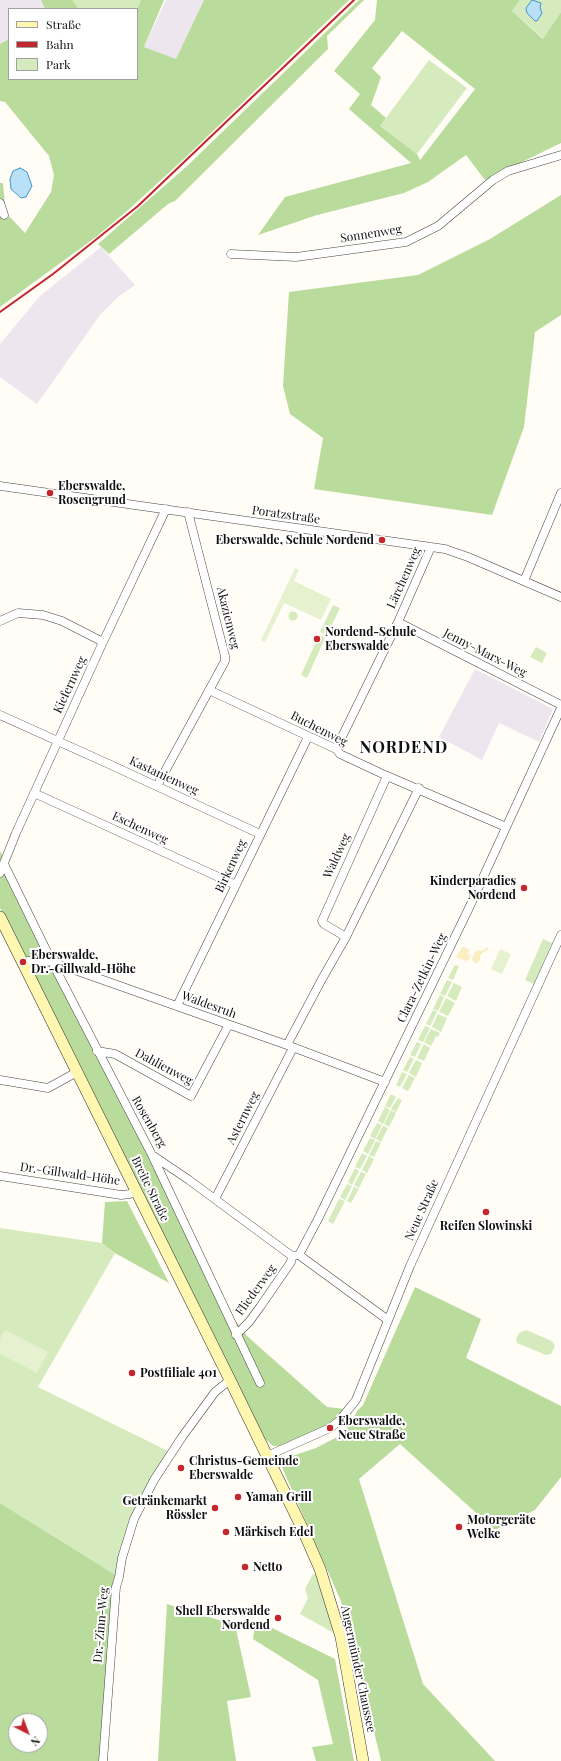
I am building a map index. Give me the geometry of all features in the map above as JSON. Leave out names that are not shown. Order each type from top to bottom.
[{"type":"main road","name":"Breite Straße","points":[[0,916],[137,1190],[276,1474]]},
{"type":"main road","name":"Angermünder Chaussee","points":[[276,1474],[303,1530],[328,1591],[341,1637],[363,1761]]},
{"type":"street","name":"Sonnenweg","points":[[231,254],[296,257],[406,242],[438,226],[493,180],[508,171],[561,155]]},
{"type":"street","points":[[0,203],[4,216]]},
{"type":"street","name":"Poratzstraße","points":[[0,486],[431,547],[458,553],[561,597]]},
{"type":"street","points":[[524,581],[561,493]]},
{"type":"street","name":"Kiefernweg","points":[[0,873],[34,792],[166,509]]},
{"type":"street","name":"Akazienweg","points":[[157,786],[225,661],[225,656],[188,512]]},
{"type":"street","name":"Lärchenweg","points":[[336,749],[398,622],[431,547]]},
{"type":"street","points":[[0,621],[18,613],[43,614],[62,621],[103,642]]},
{"type":"street","name":"Jenny-Marx-Weg","points":[[398,622],[561,705]]},
{"type":"street","name":"Buchenweg","points":[[209,690],[336,749],[340,754],[387,776],[419,788],[506,827]]},
{"type":"street","name":"Clara-Zetkin-Weg","points":[[296,1256],[318,1219],[469,908],[561,708]]},
{"type":"street","name":"Kastanienweg","points":[[0,715],[260,834]]},
{"type":"street","name":"Birkenweg","points":[[177,1006],[308,736]]},
{"type":"street","name":"Waldweg","points":[[346,936],[324,924],[322,921],[387,776]]},
{"type":"street","points":[[290,1046],[322,979],[346,936],[419,788]]},
{"type":"street","name":"Eschenweg","points":[[34,792],[236,885]]},
{"type":"street","name":"Rosenberg","points":[[4,864],[97,1051],[152,1155],[388,1320]]},
{"type":"street","name":"Neue Straße","points":[[267,1456],[330,1428],[347,1412],[356,1400],[412,1263],[561,935]]},
{"type":"street","name":"Waldesruh","points":[[23,962],[35,960],[52,962],[177,1006],[228,1026],[290,1046],[384,1082]]},
{"type":"street","name":"Dahlienweg","points":[[97,1051],[115,1054],[191,1096],[228,1026]]},
{"type":"street","name":"Asternweg","points":[[215,1199],[290,1046]]},
{"type":"street","points":[[0,1080],[48,1088],[77,1072]]},
{"type":"street","points":[[152,1155],[260,1383]]},
{"type":"street","name":"Dr.-Gillwald-Höhe","points":[[0,1176],[120,1195],[130,1194],[137,1190]]},
{"type":"street","name":"Fliederweg","points":[[236,1334],[256,1312],[296,1256]]},
{"type":"street","name":"Dr.-Zinn-Weg","points":[[103,1761],[116,1587],[122,1558],[134,1519],[154,1480],[182,1437],[215,1392],[230,1380]]},
{"type":"shaded area","points":[[0,0],[41,0],[45,8],[8,8],[8,40],[0,44]]},
{"type":"shaded area","points":[[166,0],[204,0],[176,60],[144,47]]},
{"type":"shaded area","points":[[101,247],[135,285],[118,297],[100,315],[37,404],[0,377],[0,344],[40,296]]},
{"type":"shaded area","points":[[475,669],[553,709],[539,742],[499,723],[482,760],[439,737]]},
{"type":"green space","points":[[41,0],[72,0],[78,8],[45,8]]},
{"type":"green space","points":[[54,0],[141,0],[137,8],[78,8],[76,6]]},
{"type":"green space","points":[[141,0],[164,0],[144,47],[176,59],[204,0],[349,0],[185,158],[127,211],[96,237],[0,307],[0,183],[3,183],[5,205],[8,215],[25,233],[51,192],[54,175],[49,156],[5,102],[0,101],[0,44],[8,40],[8,80],[138,80],[137,8]]},
{"type":"green space","points":[[359,0],[364,0],[327,36],[328,49],[175,201],[168,204],[109,254],[98,244],[186,167]]},
{"type":"green space","points":[[377,0],[520,0],[512,11],[543,39],[561,12],[561,143],[485,180],[466,155],[428,182],[404,193],[317,215],[258,235],[285,197],[411,163],[349,109],[360,94],[334,71],[375,20]],"holes":[[[402,31],[475,89],[420,160],[417,154],[380,126],[386,118],[371,105],[381,77],[372,68]]]},
{"type":"green space","points":[[520,0],[561,0],[561,12],[544,39],[512,11]]},
{"type":"green space","points":[[429,60],[467,88],[417,154],[380,126]]},
{"type":"green space","points":[[561,195],[561,315],[535,332],[524,427],[492,515],[314,489],[323,438],[290,414],[283,386],[289,292],[418,275],[490,239]]},
{"type":"green space","points":[[295,568],[299,570],[294,581],[331,599],[321,620],[284,603],[265,642],[261,640]]},
{"type":"green space","points":[[333,605],[340,608],[327,635],[320,632]]},
{"type":"green space","points":[[293,611],[298,616],[293,621],[288,616]]},
{"type":"green space","points":[[319,635],[325,638],[307,678],[301,675]]},
{"type":"green space","points":[[536,647],[547,653],[542,663],[530,657]]},
{"type":"green space","points":[[0,851],[231,1315],[247,1336],[327,1407],[345,1409],[337,1418],[312,1434],[282,1446],[273,1446],[259,1431],[0,908]]},
{"type":"green space","points":[[543,939],[552,943],[534,984],[525,980]]},
{"type":"green space","points":[[500,949],[511,954],[502,974],[491,969]]},
{"type":"green space","points":[[455,965],[459,966],[453,980],[448,978]]},
{"type":"green space","points":[[447,980],[452,982],[445,996],[440,994]]},
{"type":"green space","points":[[454,983],[462,987],[456,1001],[447,996]]},
{"type":"green space","points":[[440,995],[444,997],[438,1011],[433,1009]]},
{"type":"green space","points":[[446,998],[455,1003],[448,1016],[439,1012]]},
{"type":"green space","points":[[433,1010],[437,1012],[430,1026],[426,1024]]},
{"type":"green space","points":[[438,1014],[447,1018],[441,1032],[432,1027]]},
{"type":"green space","points":[[425,1026],[430,1028],[423,1042],[418,1040]]},
{"type":"green space","points":[[431,1029],[440,1033],[438,1037],[436,1036],[431,1046],[424,1042]]},
{"type":"green space","points":[[417,1042],[421,1044],[415,1057],[410,1055]]},
{"type":"green space","points":[[424,1044],[430,1048],[424,1061],[417,1058]]},
{"type":"green space","points":[[410,1057],[414,1059],[407,1072],[403,1070]]},
{"type":"green space","points":[[416,1060],[422,1063],[416,1077],[409,1073]]},
{"type":"green space","points":[[402,1072],[407,1074],[400,1087],[396,1085]]},
{"type":"green space","points":[[409,1075],[415,1078],[408,1091],[402,1088]]},
{"type":"green space","points":[[391,1094],[396,1097],[390,1108],[385,1106]]},
{"type":"green space","points":[[398,1098],[402,1100],[396,1112],[391,1109]]},
{"type":"green space","points":[[385,1107],[390,1110],[383,1124],[378,1121]]},
{"type":"green space","points":[[391,1110],[396,1113],[389,1127],[384,1124]]},
{"type":"green space","points":[[377,1123],[382,1125],[375,1139],[370,1136]]},
{"type":"green space","points":[[383,1126],[388,1128],[381,1142],[376,1139]]},
{"type":"green space","points":[[370,1138],[375,1140],[368,1154],[363,1151]]},
{"type":"green space","points":[[376,1141],[381,1143],[374,1157],[369,1155]]},
{"type":"green space","points":[[362,1153],[367,1156],[360,1169],[355,1167]]},
{"type":"green space","points":[[369,1156],[374,1159],[367,1173],[362,1170]]},
{"type":"green space","points":[[355,1168],[359,1171],[352,1185],[348,1182]]},
{"type":"green space","points":[[361,1172],[366,1174],[359,1188],[354,1185]]},
{"type":"green space","points":[[347,1184],[352,1186],[345,1200],[340,1197]]},
{"type":"green space","points":[[354,1187],[359,1189],[351,1203],[347,1201]]},
{"type":"green space","points":[[339,1199],[345,1201],[333,1224],[328,1221]]},
{"type":"green space","points":[[127,1201],[169,1283],[115,1253],[102,1243],[105,1202]]},
{"type":"green space","points":[[0,1228],[102,1243],[115,1253],[38,1387],[172,1453],[134,1519],[119,1577],[0,1503]]},
{"type":"green space","points":[[415,1287],[481,1319],[466,1358],[561,1406],[561,1477],[535,1510],[495,1530],[400,1444],[359,1479],[423,1684],[495,1761],[381,1761],[349,1624],[340,1599],[281,1465],[286,1458],[316,1448],[341,1435],[349,1425],[358,1410],[363,1405]]},
{"type":"green space","points":[[5,1330],[48,1352],[37,1373],[0,1354],[0,1339]]},
{"type":"green space","points":[[526,1330],[552,1341],[555,1346],[551,1354],[546,1355],[517,1343],[516,1339],[519,1333]]},
{"type":"green space","points":[[0,1503],[119,1577],[103,1761],[0,1761]]},
{"type":"green space","points":[[313,1574],[318,1575],[334,1629],[332,1632],[300,1614],[308,1598],[305,1589]]},
{"type":"green space","points":[[167,1604],[235,1625],[251,1697],[227,1701],[236,1761],[158,1761]]},
{"type":"green space","points":[[256,1620],[335,1659],[354,1761],[316,1761],[312,1747],[333,1744],[318,1680],[253,1639]]},
{"type":"sand","points":[[463,946],[469,950],[468,954],[471,956],[469,957],[470,959],[466,961],[456,957]]},
{"type":"sand","points":[[487,947],[489,949],[481,954],[480,960],[476,964],[472,958],[475,952],[479,950],[482,951]]},
{"type":"water","points":[[532,0],[541,3],[540,8],[542,13],[537,21],[535,21],[527,13],[526,8]]},
{"type":"water","points":[[20,168],[27,172],[32,186],[26,197],[21,198],[11,189],[10,179],[13,171]]},
{"type":"railway","points":[[0,312],[53,274],[138,206],[354,0]]},
{"type":"place","name":"Eberswalde, Rosengrund","points":[[50,493]]},
{"type":"place","name":"Eberswalde, Schule Nordend","points":[[382,540]]},
{"type":"place","name":"Nordend-Schule Eberswalde","points":[[317,639]]},
{"type":"place","name":"Kinderparadies Nordend","points":[[524,888]]},
{"type":"place","name":"Eberswalde, Dr.-Gillwald-Höhe","points":[[23,962]]},
{"type":"place","name":"Reifen Slowinski","points":[[486,1212]]},
{"type":"place","name":"Postfiliale 401","points":[[132,1373]]},
{"type":"place","name":"Eberswalde, Neue Straße","points":[[330,1428]]},
{"type":"place","name":"Christus-Gemeinde Eberswalde","points":[[181,1468]]},
{"type":"place","name":"Yaman Grill","points":[[238,1497]]},
{"type":"place","name":"Getränkemarkt Rössler","points":[[215,1508]]},
{"type":"place","name":"Motorgeräte Welke","points":[[459,1527]]},
{"type":"place","name":"Märkisch Edel","points":[[226,1532]]},
{"type":"place","name":"Netto","points":[[245,1567]]},
{"type":"place","name":"Shell Eberswalde Nordend","points":[[278,1618]]},
{"type":"district","name":"NORDEND","points":[[404,748]]}]
